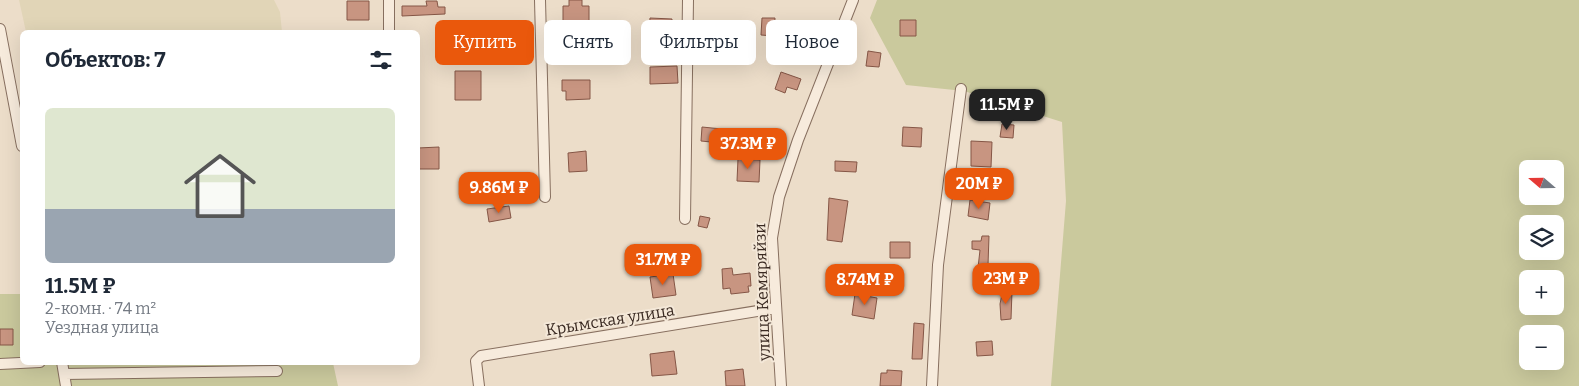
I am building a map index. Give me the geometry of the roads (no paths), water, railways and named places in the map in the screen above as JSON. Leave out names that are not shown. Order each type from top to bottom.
[{"type":"street","points":[[389,0],[389,30]]},
{"type":"street","points":[[540,0],[545,197]]},
{"type":"street","points":[[685,219],[688,0]]},
{"type":"street","name":"улица Кемяряйзи","points":[[781,386],[772,238],[774,217],[798,140],[853,0]]},
{"type":"street","points":[[0,28],[20,135]]},
{"type":"street","points":[[932,386],[938,265],[961,89]]},
{"type":"street","name":"Крымская улица","points":[[479,386],[475,367],[476,361],[481,356],[776,308]]},
{"type":"street","points":[[0,364],[20,363]]},
{"type":"street","points":[[62,365],[66,386]]},
{"type":"street","points":[[64,374],[277,371]]}]
